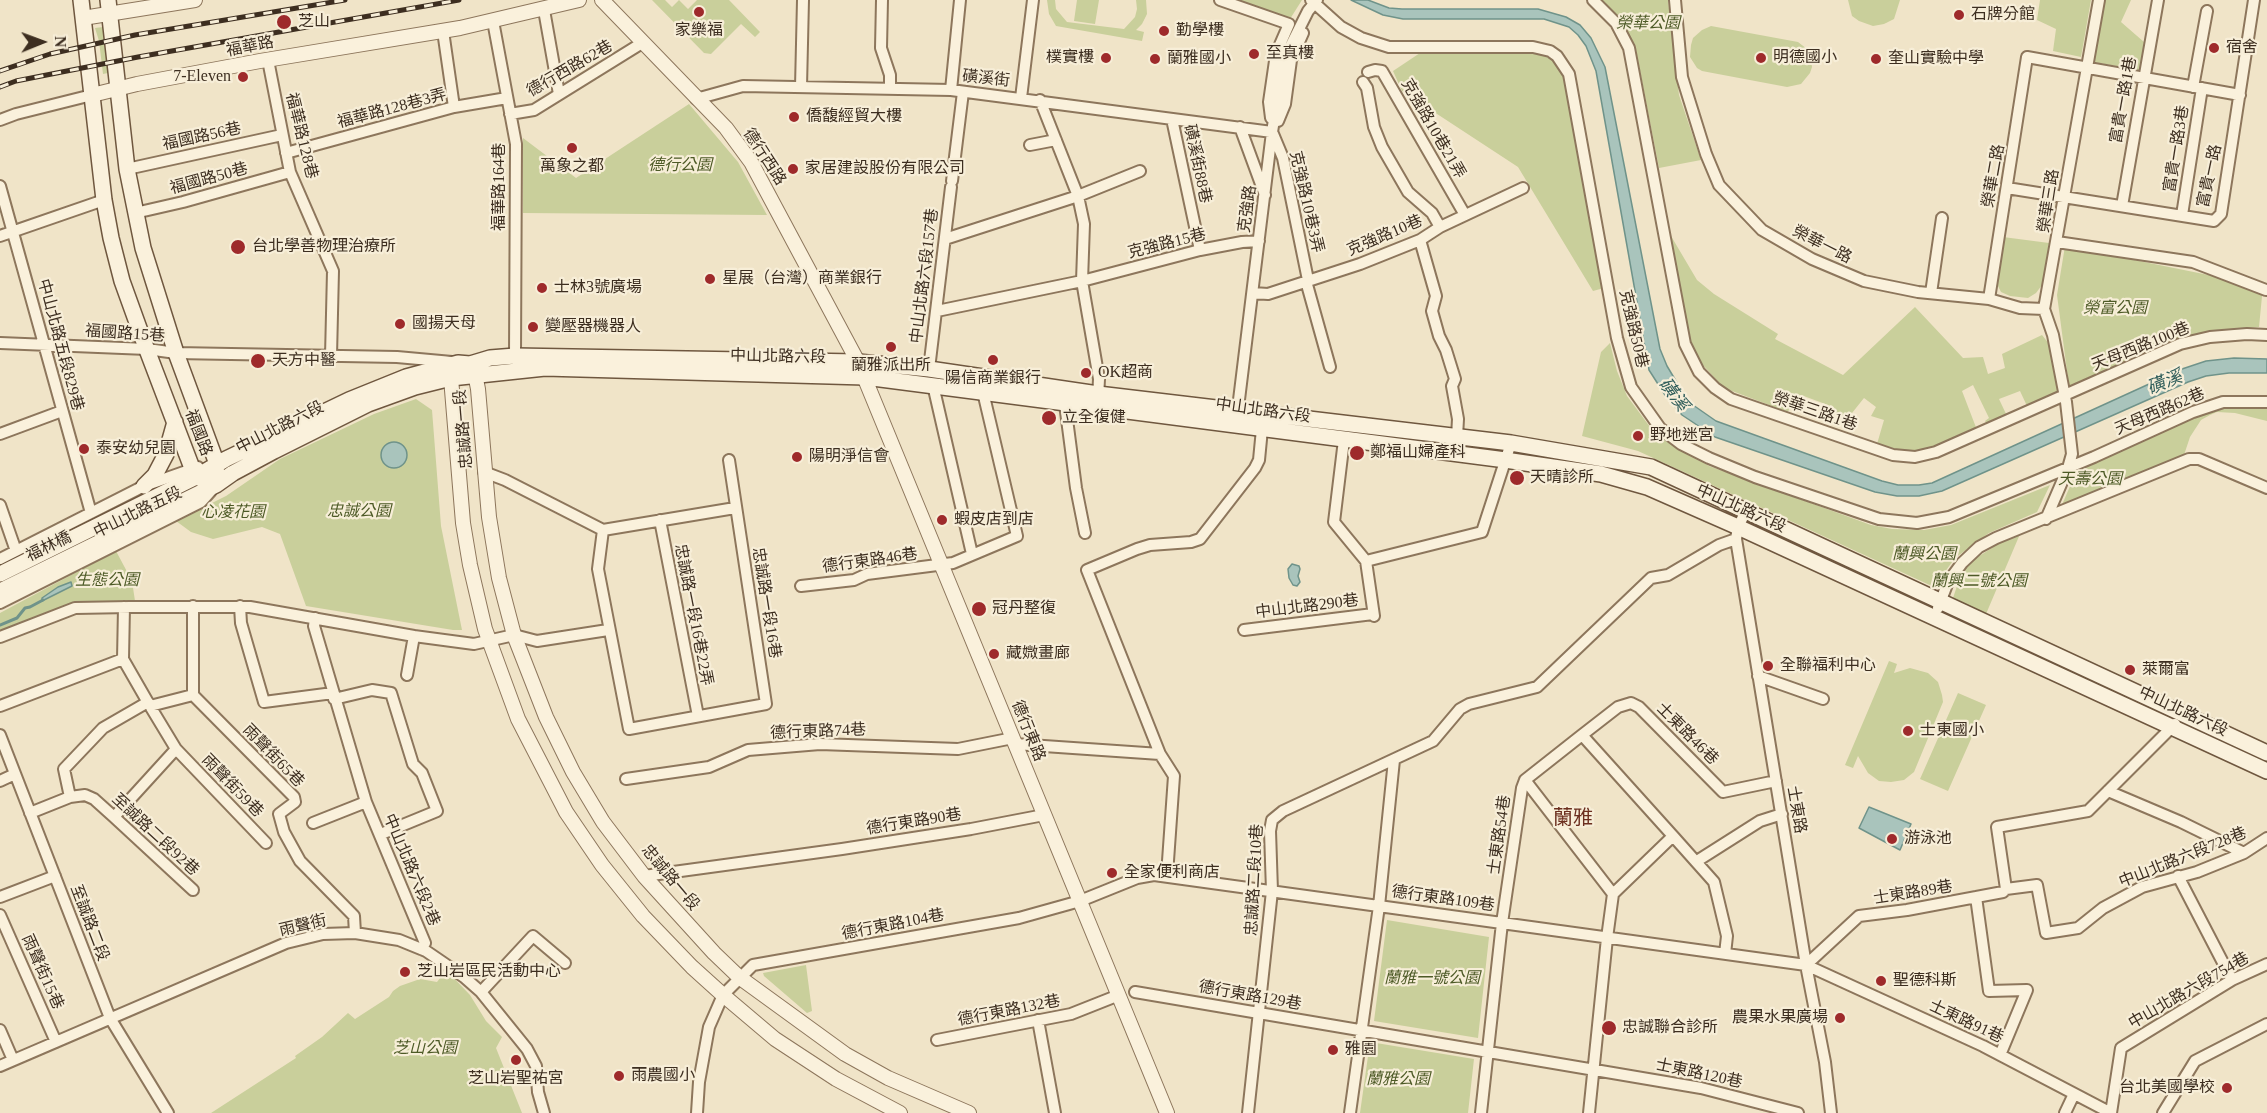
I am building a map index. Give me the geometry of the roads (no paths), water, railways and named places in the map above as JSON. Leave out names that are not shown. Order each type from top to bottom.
[{"type":"main road","name":"福國路","points":[[81,0],[104,200],[122,280],[194,473],[216,484],[217,464],[150,274],[135,213],[108,7]]},
{"type":"main road","name":"中山北路六段","points":[[217,464],[350,400],[406,377],[458,363],[470,364],[490,358],[515,356],[858,362],[929,369],[1236,425],[1601,474],[1647,487],[1737,533],[1935,618],[2267,771]]},
{"type":"main road","name":"中山北路六段","points":[[216,484],[264,456],[368,404],[415,387],[475,374],[545,368],[866,377],[1065,404],[1097,401],[1238,410],[1511,443],[1651,467],[1745,513],[2267,753]]},
{"type":"main road","points":[[144,486],[155,475],[166,454],[175,422]]},
{"type":"main road","name":"中山北路五段","points":[[142,513],[194,473],[217,464]]},
{"type":"main road","name":"中山北路五段","points":[[142,513],[216,484]]},
{"type":"main road","name":"福林橋","points":[[0,574],[142,513]]},
{"type":"main road","name":"福林橋","points":[[0,591],[142,513]]},
{"type":"street","points":[[83,18],[108,7],[195,0]]},
{"type":"street","name":"福華路","points":[[0,120],[118,88],[443,31],[579,0]]},
{"type":"street","name":"德行西路","points":[[602,0],[726,128],[751,162],[858,362]]},
{"type":"street","points":[[801,87],[803,0]]},
{"type":"street","points":[[882,0],[881,48],[890,75],[890,88]]},
{"type":"street","points":[[951,90],[960,0]]},
{"type":"street","points":[[1021,98],[1033,0]]},
{"type":"street","points":[[1220,0],[1289,24],[1276,54],[1269,102],[1272,132]]},
{"type":"street","name":"榮華三路1巷","points":[[1593,0],[1616,23],[1629,48],[1640,95],[1685,344],[1699,372],[1715,388],[1731,399],[1893,455],[1915,457],[1936,452],[2065,401]]},
{"type":"street","name":"榮華一路","points":[[1675,0],[1682,77],[1706,154],[1719,185],[1762,230],[1812,259],[1864,281],[1931,294],[1989,299],[2020,308],[2044,309]]},
{"type":"street","name":"榮華三路","points":[[2044,309],[2058,242],[2085,68],[2099,0]]},
{"type":"street","name":"富貴一路1巷","points":[[2122,206],[2158,0]]},
{"type":"street","name":"富貴一路","points":[[2007,188],[2214,220],[2221,213],[2254,0]]},
{"type":"street","name":"克強路","points":[[1236,425],[1266,197],[1272,132],[1284,59],[1314,1]]},
{"type":"street","name":"克強路50巷","points":[[1314,1],[1341,27],[1360,38],[1389,47],[1533,47],[1550,51],[1557,56],[1569,74],[1623,364],[1631,387],[1644,408],[1660,428],[1681,444],[1755,477],[1879,519],[1905,523],[1935,521],[1949,517],[2068,468]]},
{"type":"street","points":[[543,10],[559,94]]},
{"type":"street","name":"富貴一路3巷","points":[[2182,215],[2207,11]]},
{"type":"street","name":"福華路164巷","points":[[494,21],[516,144],[515,356]]},
{"type":"street","points":[[1272,132],[1285,104],[1291,60],[1307,25]]},
{"type":"street","points":[[443,31],[454,107]]},
{"type":"street","name":"德行西路62巷","points":[[510,114],[534,110],[642,43]]},
{"type":"street","name":"榮華二路","points":[[1989,299],[2027,57],[2085,68]]},
{"type":"street","name":"福華路128巷","points":[[268,60],[290,172],[333,271],[332,356]]},
{"type":"street","points":[[2085,68],[2240,95]]},
{"type":"street","name":"克強路10巷21弄","points":[[1440,227],[1432,213],[1408,192],[1382,147],[1374,127],[1365,77],[1376,70],[1382,71],[1465,215]]},
{"type":"street","name":"磺溪街","points":[[696,99],[743,86],[951,90],[1272,132]]},
{"type":"street","name":"中山北路六段157巷","points":[[929,369],[963,92]]},
{"type":"street","name":"福華路128巷3弄","points":[[286,153],[454,107],[507,98]]},
{"type":"street","points":[[1040,100],[1078,196],[1084,224],[1082,281],[1099,379],[1097,401]]},
{"type":"street","name":"磺溪街88巷","points":[[1172,119],[1200,250]]},
{"type":"street","points":[[1240,128],[1266,197]]},
{"type":"street","name":"克強路10巷3弄","points":[[1272,132],[1283,158],[1307,281],[1330,367]]},
{"type":"street","name":"福國路56巷","points":[[128,169],[282,135]]},
{"type":"street","points":[[1030,145],[1056,140]]},
{"type":"street","points":[[945,239],[1078,196],[1140,171]]},
{"type":"street","name":"福國路50巷","points":[[135,213],[290,172]]},
{"type":"street","name":"中山北路五段829巷","points":[[0,186],[91,513]]},
{"type":"street","name":"克強路10巷","points":[[1253,293],[1268,294],[1360,264],[1420,240],[1440,227],[1522,188]]},
{"type":"street","points":[[0,237],[104,200]]},
{"type":"street","points":[[1931,294],[1942,218]]},
{"type":"street","points":[[1420,240],[1436,296],[1432,311],[1455,379],[1452,386],[1458,419],[1457,437]]},
{"type":"street","name":"克強路15巷","points":[[937,311],[1082,281],[1200,250],[1259,241]]},
{"type":"street","points":[[2058,242],[2193,262],[2266,290]]},
{"type":"street","points":[[2044,309],[2053,335],[2072,454],[2046,519]]},
{"type":"street","name":"天母西路100巷","points":[[2065,401],[2180,344],[2210,337],[2267,334]]},
{"type":"street","name":"福國路15巷","points":[[0,343],[147,349],[176,353],[433,359],[458,363]]},
{"type":"street","name":"德行東路","points":[[858,362],[1167,1113]]},
{"type":"street","name":"忠誠路一段","points":[[890,1111],[836,1080],[775,1039],[692,967],[643,916],[602,866],[566,812],[518,719],[488,640],[470,565],[463,523],[451,378],[458,363],[475,374],[483,472],[499,578],[514,635],[546,717],[573,772],[603,822],[644,876],[739,977],[845,1054],[888,1078],[969,1113]]},
{"type":"street","points":[[933,385],[972,554]]},
{"type":"street","name":"德行東路46巷","points":[[801,586],[855,580],[867,574],[952,563],[1017,536],[982,392]]},
{"type":"street","name":"天母西路62巷","points":[[2068,468],[2193,412],[2223,402],[2267,402]]},
{"type":"street","points":[[1065,404],[1076,489],[1085,533]]},
{"type":"street","points":[[0,434],[62,411]]},
{"type":"street","points":[[1167,875],[1174,776],[1160,754],[1087,570],[1144,547],[1200,539],[1255,468],[1262,429]]},
{"type":"street","points":[[1344,441],[1334,522],[1366,561],[1482,532],[1511,443]]},
{"type":"street","points":[[1935,618],[1948,582],[1962,562],[1979,547],[2189,459],[2199,459],[2267,488]]},
{"type":"street","name":"忠誠路一段16巷","points":[[698,716],[766,704],[729,460]]},
{"type":"street","points":[[483,472],[505,480],[603,530],[735,507]]},
{"type":"street","name":"中山北路五段","points":[[0,559],[144,486],[194,473]]},
{"type":"street","name":"中山北路五段","points":[[0,603],[201,502],[216,484]]},
{"type":"street","points":[[0,505],[16,551]]},
{"type":"street","points":[[1350,1113],[1379,906],[1394,760],[1433,741],[1460,709],[1469,704],[1537,687],[1652,578],[1668,575],[1737,533],[1745,513]]},
{"type":"street","name":"忠誠路一段16巷22弄","points":[[660,520],[698,716]]},
{"type":"street","points":[[603,530],[598,569],[629,729],[698,716]]},
{"type":"street","name":"士東路","points":[[1737,533],[1758,676],[1806,965],[1825,1062],[1831,1113]]},
{"type":"street","name":"中山北路290巷","points":[[1244,630],[1373,615],[1366,561]]},
{"type":"street","points":[[0,637],[75,608],[193,606],[240,606],[474,644],[514,635],[537,641],[608,630]]},
{"type":"street","points":[[30,813],[70,797],[64,769],[103,728],[149,704],[193,695],[193,606]]},
{"type":"street","points":[[240,606],[242,623],[264,702],[372,690],[391,693],[413,764],[422,773],[437,811],[381,834]]},
{"type":"street","points":[[0,706],[123,659],[124,607]]},
{"type":"street","name":"中山北路六段2巷","points":[[315,618],[314,627],[366,802],[426,943],[422,949]]},
{"type":"street","points":[[407,675],[414,636]]},
{"type":"street","name":"雨聲街59巷","points":[[123,659],[176,749],[266,843]]},
{"type":"street","points":[[1758,676],[1823,699]]},
{"type":"street","name":"雨聲街65巷","points":[[193,695],[294,797],[295,802],[279,812],[284,832],[300,861],[354,915],[355,933]]},
{"type":"street","name":"士東路46巷","points":[[1582,735],[1618,707],[1631,703],[1639,707],[1723,792],[1776,781]]},
{"type":"street","points":[[2006,889],[1997,827],[2088,811],[2186,715]]},
{"type":"street","name":"至誠路二段","points":[[0,735],[110,1018],[168,1113]]},
{"type":"street","points":[[1582,735],[1714,882],[1727,936],[1725,954]]},
{"type":"street","name":"士東路54巷","points":[[1481,1113],[1502,922],[1522,789],[1526,780],[1582,735]]},
{"type":"street","name":"德行東路74巷","points":[[626,778],[709,767],[748,750],[820,744],[958,749],[1014,741],[1160,754]]},
{"type":"street","points":[[114,817],[176,749]]},
{"type":"street","name":"忠誠路二段10巷","points":[[1248,1113],[1272,891],[1270,831],[1272,820],[1283,811],[1394,760]]},
{"type":"street","points":[[0,781],[15,774]]},
{"type":"street","points":[[1526,780],[1613,894]]},
{"type":"street","points":[[2108,792],[2181,822],[2244,853]]},
{"type":"street","name":"至誠路二段92巷","points":[[70,797],[85,795],[94,799],[193,891]]},
{"type":"street","name":"中山北路六段2巷","points":[[313,823],[366,802]]},
{"type":"street","name":"德行東路90巷","points":[[644,876],[970,829],[1044,814]]},
{"type":"street","points":[[1697,861],[1760,821],[1782,814]]},
{"type":"street","points":[[1589,1113],[1606,938],[1613,894],[1674,836]]},
{"type":"street","name":"中山北路六段728巷","points":[[2046,933],[2078,928],[2103,908],[2142,887],[2196,872],[2244,853],[2267,838]]},
{"type":"street","name":"德行東路109巷","points":[[1080,901],[1137,878],[1167,875],[1806,965]]},
{"type":"street","points":[[0,897],[55,876]]},
{"type":"street","points":[[2178,876],[2232,980]]},
{"type":"street","name":"士東路89巷","points":[[1806,965],[1859,916],[1976,897],[2003,892],[2006,889],[2037,885],[2046,933]]},
{"type":"street","points":[[1976,897],[1989,991],[2027,990],[2000,1055]]},
{"type":"street","name":"德行東路104巷","points":[[697,1113],[699,1082],[709,1026],[723,995],[753,965],[1019,918],[1080,901]]},
{"type":"street","name":"雨聲街15巷","points":[[0,915],[56,1041]]},
{"type":"street","name":"雨聲街","points":[[0,1066],[286,944],[323,934],[355,933],[399,940],[422,949],[444,962],[481,992],[527,1049],[536,1066],[538,1092],[544,1113]]},
{"type":"street","points":[[481,992],[533,936],[565,963]]},
{"type":"street","name":"中山北路六段754巷","points":[[2111,1113],[2121,1048],[2232,980],[2267,964]]},
{"type":"street","name":"士東路91巷","points":[[1806,965],[2000,1055],[2111,1113]]},
{"type":"street","name":"德行東路129巷","points":[[1135,992],[1361,1029]]},
{"type":"street","name":"德行東路132巷","points":[[937,1040],[1071,1014],[1119,995]]},
{"type":"street","points":[[1038,1020],[1055,1113]]},
{"type":"street","points":[[2163,1113],[2195,1061],[2267,1024]]},
{"type":"street","points":[[1361,1029],[1488,1051]]},
{"type":"street","points":[[0,1030],[13,1060]]},
{"type":"street","name":"士東路120巷","points":[[1488,1051],[1701,1088],[1798,1113]]},
{"type":"street","points":[[2065,1113],[2074,1094]]},
{"type":"water","name":"磺溪","points":[[1351,0],[1368,0],[1389,8],[1402,9],[1538,9],[1566,17],[1580,25],[1591,38],[1605,67],[1660,349],[1682,391],[1693,405],[1716,421],[1882,481],[1898,485],[1919,485],[1932,483],[2182,369],[2206,361],[2234,358],[2267,359],[2267,373],[2229,373],[2206,376],[2188,382],[1942,491],[1919,496],[1897,496],[1875,492],[1715,437],[1682,415],[1665,395],[1649,370],[1596,71],[1586,46],[1578,35],[1569,27],[1544,19],[1403,19],[1383,15]]},
{"type":"water","points":[[394,442],[403,446],[407,455],[403,464],[394,468],[385,464],[381,455],[385,446]]},
{"type":"water","points":[[1292,564],[1299,566],[1300,569],[1298,576],[1300,582],[1297,586],[1293,585],[1289,578],[1288,569]]},
{"type":"water","points":[[71,582],[72,586],[42,601],[42,598],[58,587]]},
{"type":"water","name":"游泳池","points":[[1869,807],[1911,824],[1900,850],[1859,828]]},
{"type":"waterway","points":[[0,625],[17,618],[25,608],[43,600]]},
{"type":"railway","points":[[0,71],[50,54],[135,35],[345,0]]},
{"type":"railway","points":[[0,87],[16,81],[138,57],[459,0]]},
{"type":"place","name":"家樂福","points":[[699,12]]},
{"type":"place","name":"石牌分館","points":[[1959,15]]},
{"type":"place","name":"芝山","points":[[284,22]]},
{"type":"place","name":"勤學樓","points":[[1164,31]]},
{"type":"place","name":"宿舍","points":[[2214,48]]},
{"type":"place","name":"至真樓","points":[[1254,54]]},
{"type":"place","name":"樸實樓","points":[[1106,58]]},
{"type":"place","name":"明德國小","points":[[1761,58]]},
{"type":"place","name":"蘭雅國小","points":[[1155,59]]},
{"type":"place","name":"奎山實驗中學","points":[[1876,59]]},
{"type":"place","name":"7-Eleven","points":[[243,77]]},
{"type":"place","name":"僑馥經貿大樓","points":[[794,117]]},
{"type":"place","name":"萬象之都","points":[[572,148]]},
{"type":"place","name":"家居建設股份有限公司","points":[[793,169]]},
{"type":"place","name":"台北學善物理治療所","points":[[238,247]]},
{"type":"place","name":"星展（台灣）商業銀行","points":[[710,279]]},
{"type":"place","name":"士林3號廣場","points":[[542,288]]},
{"type":"place","name":"國揚天母","points":[[400,324]]},
{"type":"place","name":"變壓器機器人","points":[[533,327]]},
{"type":"place","name":"蘭雅派出所","points":[[891,347]]},
{"type":"place","name":"陽信商業銀行","points":[[993,360]]},
{"type":"place","name":"天方中醫","points":[[258,361]]},
{"type":"place","name":"OK超商","points":[[1086,373]]},
{"type":"place","name":"立全復健","points":[[1049,418]]},
{"type":"place","name":"野地迷宮","points":[[1638,436]]},
{"type":"place","name":"泰安幼兒園","points":[[84,449]]},
{"type":"place","name":"鄭福山婦產科","points":[[1357,453]]},
{"type":"place","name":"陽明淨信會","points":[[797,457]]},
{"type":"place","name":"天晴診所","points":[[1517,478]]},
{"type":"place","name":"蝦皮店到店","points":[[942,520]]},
{"type":"place","name":"冠丹整復","points":[[979,609]]},
{"type":"place","name":"藏媺畫廊","points":[[994,654]]},
{"type":"place","name":"全聯福利中心","points":[[1768,666]]},
{"type":"place","name":"萊爾富","points":[[2130,670]]},
{"type":"place","name":"士東國小","points":[[1908,731]]},
{"type":"place","name":"游泳池","points":[[1892,839]]},
{"type":"place","name":"全家便利商店","points":[[1112,873]]},
{"type":"place","name":"芝山岩區民活動中心","points":[[405,972]]},
{"type":"place","name":"聖德科斯","points":[[1881,981]]},
{"type":"place","name":"農果水果廣場","points":[[1840,1018]]},
{"type":"place","name":"忠誠聯合診所","points":[[1609,1028]]},
{"type":"place","name":"雅園","points":[[1333,1050]]},
{"type":"place","name":"芝山岩聖祐宮","points":[[516,1060]]},
{"type":"place","name":"雨農國小","points":[[619,1076]]},
{"type":"place","name":"台北美國學校","points":[[2227,1088]]},
{"type":"district","name":"蘭雅","points":[[1573,819]]},
{"type":"park label","name":"榮華公園","points":[[1648,24]]},
{"type":"park label","name":"德行公園","points":[[680,166]]},
{"type":"park label","name":"榮富公園","points":[[2115,309]]},
{"type":"park label","name":"天壽公園","points":[[2090,480]]},
{"type":"park label","name":"忠誠公園","points":[[359,512]]},
{"type":"park label","name":"心凌花園","points":[[233,513]]},
{"type":"park label","name":"蘭興公園","points":[[1924,555]]},
{"type":"park label","name":"生態公園","points":[[107,581]]},
{"type":"park label","name":"蘭興二號公園","points":[[1979,582]]},
{"type":"park label","name":"蘭雅一號公園","points":[[1432,979]]},
{"type":"park label","name":"芝山公園","points":[[425,1049]]},
{"type":"park label","name":"蘭雅公園","points":[[1398,1080]]}]
